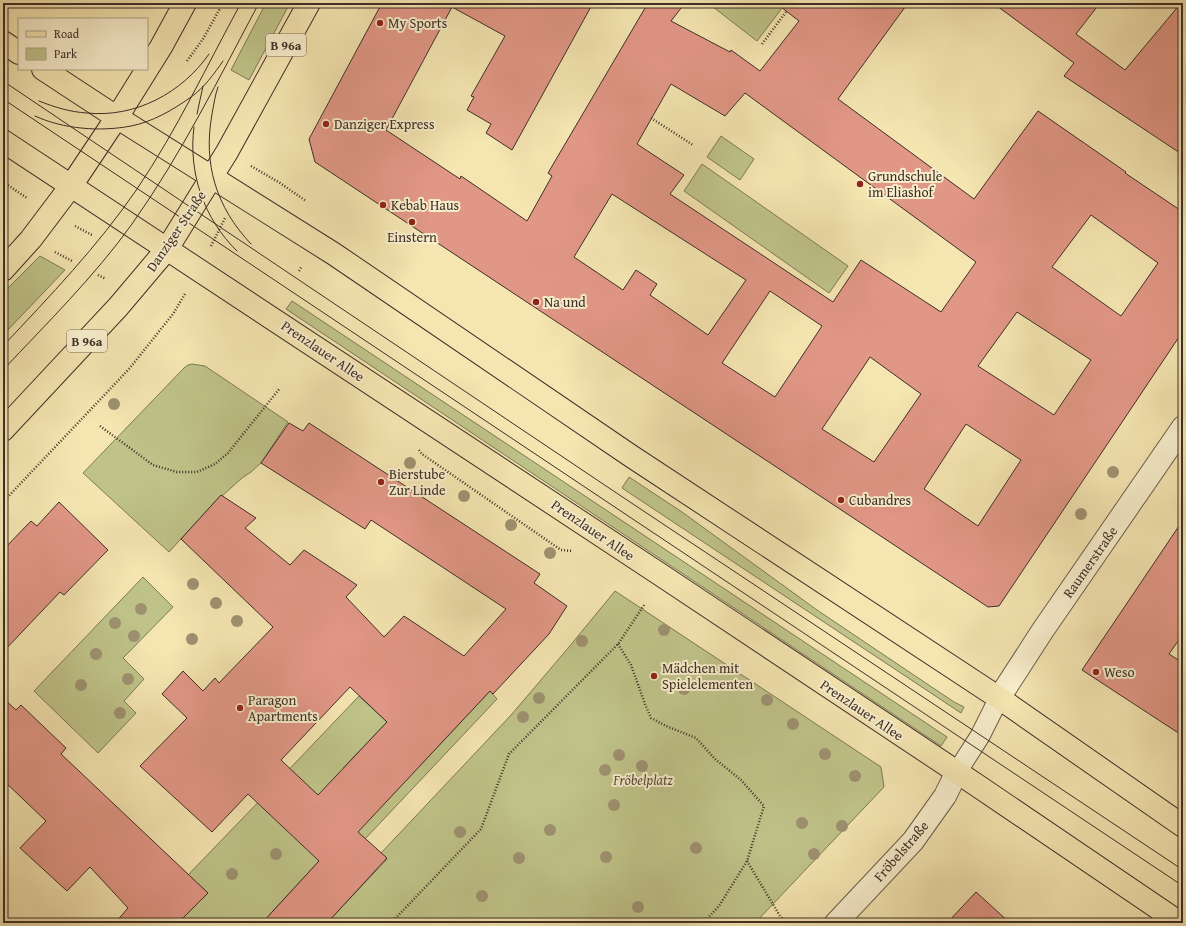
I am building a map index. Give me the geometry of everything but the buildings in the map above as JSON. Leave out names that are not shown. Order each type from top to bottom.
[{"type":"main road","points":[[148,69],[162,47],[185,3]]},
{"type":"main road","name":"Danziger Straße","points":[[3,430],[118,307],[167,248],[227,152],[308,3]]},
{"type":"main road","points":[[3,42],[18,52]]},
{"type":"main road","points":[[45,70],[334,254],[631,456],[999,698],[1183,826]]},
{"type":"main road","points":[[3,270],[31,239],[72,186],[147,70]]},
{"type":"main road","name":"Prenzlauer Allee","points":[[3,141],[167,248],[957,772],[1180,923]]},
{"type":"street","name":"Raumerstraße","points":[[999,698],[1043,630],[1183,427]]},
{"type":"street","name":"Fröbelstraße","points":[[836,923],[913,842],[945,796],[957,772]]},
{"type":"lane","points":[[957,772],[980,736],[999,698]]},
{"type":"path","points":[[187,61],[203,38],[223,3]]},
{"type":"path","points":[[762,44],[786,12]]},
{"type":"path","points":[[651,118],[693,145]]},
{"type":"path","points":[[49,249],[72,261]]},
{"type":"path","points":[[3,502],[129,369],[166,322]]},
{"type":"path","points":[[100,426],[154,465],[177,472],[197,472],[215,464],[228,453],[280,388]]},
{"type":"path","points":[[391,923],[481,829],[509,754],[618,644],[645,604]]},
{"type":"path","points":[[618,644],[631,665],[651,718],[666,726],[696,738],[714,759],[741,780],[764,806],[747,861],[719,906],[703,923]]},
{"type":"path","points":[[747,861],[780,916],[786,923]]},
{"type":"green space","points":[[266,3],[290,3],[249,80],[231,70]]},
{"type":"green space","points":[[708,3],[776,3],[782,8],[757,41]]},
{"type":"green space","points":[[721,136],[754,159],[740,180],[707,157]]},
{"type":"green space","points":[[702,164],[848,266],[829,293],[684,191]]},
{"type":"green space","points":[[40,256],[65,270],[3,335],[3,293]]},
{"type":"green space","points":[[292,301],[947,737],[941,746],[286,309]]},
{"type":"green space","points":[[192,364],[205,366],[288,422],[261,463],[222,496],[221,495],[169,552],[83,473],[184,368]]},
{"type":"green space","points":[[629,477],[682,512],[817,610],[954,702],[964,707],[961,713],[622,488]]},
{"type":"green space","points":[[143,577],[173,607],[123,658],[144,679],[124,701],[136,713],[98,753],[34,691]]},
{"type":"green space","name":"Fröbelplatz","points":[[615,591],[881,767],[884,787],[755,923],[327,923],[387,859],[381,853],[512,714]]},
{"type":"green space","points":[[490,691],[497,699],[365,839],[311,789],[278,781],[359,696],[387,722],[343,768],[383,805]]},
{"type":"green space","points":[[269,791],[319,861],[269,915],[277,923],[184,923],[181,920],[208,893],[188,875]]},
{"type":"tram line","points":[[3,346],[90,251],[137,189],[152,167],[179,121],[241,3]]},
{"type":"tram line","points":[[3,370],[102,263],[132,224],[150,198],[183,144],[259,3]]},
{"type":"tram line","points":[[39,101],[62,109],[87,113],[105,114],[140,107],[171,91],[198,68],[209,54]]},
{"type":"tram line","points":[[35,116],[57,124],[94,129],[119,128],[147,122],[162,115],[196,93],[212,76],[223,61]]},
{"type":"tram line","points":[[3,81],[618,494],[1183,870]]},
{"type":"tram line","points":[[197,114],[203,86]]},
{"type":"tram line","points":[[218,87],[210,132],[209,150],[211,167],[221,200],[239,230],[251,244]]},
{"type":"tram line","points":[[3,99],[1183,886]]},
{"type":"tram line","points":[[194,127],[194,161],[196,178],[201,194],[207,210],[216,225],[237,251]]},
{"type":"place","name":"My Sports","points":[[380,23]]},
{"type":"place","name":"Danziger Express","points":[[326,124]]},
{"type":"place","name":"Grundschule im Eliashof","points":[[860,184]]},
{"type":"place","name":"Kebab Haus","points":[[383,205]]},
{"type":"place","name":"Einstern","points":[[412,222]]},
{"type":"place","name":"Na und","points":[[536,302]]},
{"type":"place","name":"Bierstube Zur Linde","points":[[381,482]]},
{"type":"place","name":"Cubandres","points":[[841,500]]},
{"type":"place","name":"Weso","points":[[1096,672]]},
{"type":"place","name":"Mädchen mit Spielelementen","points":[[654,676]]},
{"type":"place","name":"Paragon Apartments","points":[[240,708]]}]
